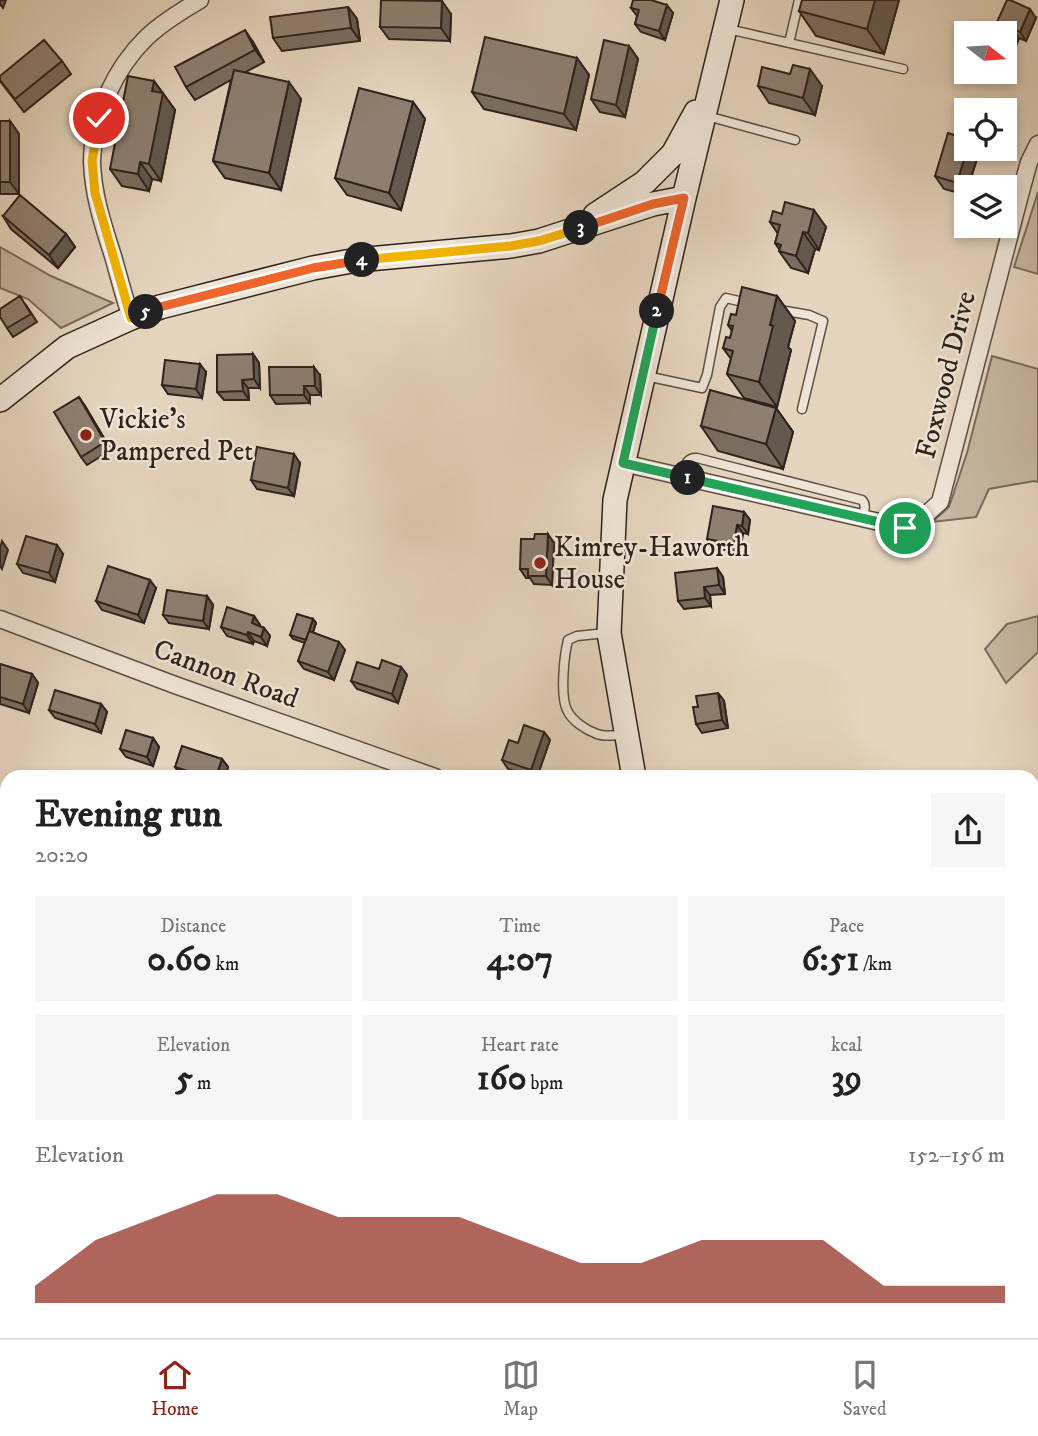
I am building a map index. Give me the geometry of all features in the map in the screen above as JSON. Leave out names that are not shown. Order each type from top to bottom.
[{"type":"main road","points":[[633,770],[609,633],[615,500],[732,0]]},
{"type":"main road","points":[[574,230],[645,182],[673,154],[711,85]]},
{"type":"main road","points":[[0,400],[67,347],[160,307],[313,268],[539,241],[653,204],[684,198]]},
{"type":"street","points":[[131,318],[95,193],[92,161],[95,135],[103,104],[129,59],[146,38],[165,22],[200,0]]},
{"type":"street","name":"Foxwood Drive","points":[[623,463],[905,528],[921,519],[940,502],[1029,162],[1038,144]]},
{"type":"street","name":"Cannon Road","points":[[0,619],[415,770]]},
{"type":"lane","points":[[789,43],[799,0]]},
{"type":"lane","points":[[725,29],[903,69]]},
{"type":"lane","points":[[704,115],[795,140]]},
{"type":"lane","points":[[643,375],[702,388],[720,307],[726,298],[758,305]]},
{"type":"lane","points":[[771,308],[809,315],[824,321],[802,410]]},
{"type":"lane","points":[[609,633],[577,636],[568,640],[565,654],[566,709],[573,719],[599,735],[626,735]]},
{"type":"shaded area","points":[[1038,192],[1038,274],[1014,267]]},
{"type":"shaded area","points":[[0,247],[51,276],[113,303],[61,328],[28,299],[0,288]]},
{"type":"shaded area","points":[[992,356],[1038,369],[1038,482],[989,489],[976,517],[932,522],[949,507],[967,453]]},
{"type":"shaded area","points":[[1038,616],[1038,652],[1006,683],[985,649],[1007,624]]},
{"type":"building","points":[[381,0],[442,1],[441,28],[380,27]]},
{"type":"building","points":[[633,0],[651,0],[667,5],[659,31],[635,24],[639,10],[631,8]]},
{"type":"building","points":[[802,0],[875,0],[867,29],[799,11]]},
{"type":"building","points":[[1007,0],[1030,9],[1020,32],[1017,31],[1017,21],[997,21]]},
{"type":"building","points":[[348,7],[351,28],[273,38],[270,17]]},
{"type":"building","points":[[245,30],[255,50],[186,87],[175,67]]},
{"type":"building","points":[[485,37],[577,58],[564,114],[472,92]]},
{"type":"building","points":[[44,40],[62,61],[15,99],[0,80],[0,76]]},
{"type":"building","points":[[604,40],[629,46],[616,105],[591,99]]},
{"type":"building","points":[[793,65],[810,69],[803,98],[758,86],[762,67],[790,74]]},
{"type":"building","points":[[234,70],[289,82],[269,173],[213,161]]},
{"type":"building","points":[[128,76],[154,81],[152,91],[163,93],[149,164],[140,162],[138,174],[110,169]]},
{"type":"building","points":[[359,88],[413,102],[389,193],[335,178]]},
{"type":"building","points":[[0,121],[10,121],[10,182],[0,182]]},
{"type":"building","points":[[948,133],[954,135],[954,161],[963,161],[959,175],[954,175],[954,182],[935,176]]},
{"type":"building","points":[[20,195],[66,234],[49,255],[3,216]]},
{"type":"building","points":[[785,202],[814,210],[808,233],[803,232],[796,256],[779,251],[781,245],[775,243],[780,225],[770,222],[773,211],[782,214]]},
{"type":"building","points":[[742,287],[777,296],[770,325],[773,326],[759,382],[727,374],[733,351],[723,348],[726,337],[730,338],[733,326],[728,325],[731,314],[736,315]]},
{"type":"building","points":[[20,296],[31,314],[7,328],[0,317],[0,309]]},
{"type":"building","points":[[253,354],[254,379],[242,380],[243,391],[217,392],[217,355]]},
{"type":"building","points":[[165,360],[200,364],[196,389],[162,385]]},
{"type":"building","points":[[269,367],[314,367],[315,386],[304,386],[304,395],[270,395]]},
{"type":"building","points":[[710,390],[776,408],[766,444],[701,426]]},
{"type":"building","points":[[79,397],[105,442],[81,457],[54,412]]},
{"type":"building","points":[[257,447],[294,454],[288,488],[251,480]]},
{"type":"building","points":[[713,506],[744,512],[742,526],[737,525],[734,544],[707,539]]},
{"type":"building","points":[[535,534],[548,534],[546,576],[528,576],[528,569],[520,569],[521,539],[534,539]]},
{"type":"building","points":[[26,536],[57,545],[49,573],[17,564]]},
{"type":"building","points":[[108,566],[150,580],[138,615],[96,601]]},
{"type":"building","points":[[717,568],[719,585],[704,587],[705,598],[678,601],[675,573]]},
{"type":"building","points":[[167,590],[207,596],[203,621],[163,615]]},
{"type":"building","points":[[227,607],[254,616],[252,623],[264,628],[261,637],[221,627]]},
{"type":"building","points":[[297,614],[313,619],[306,640],[290,635]]},
{"type":"building","points":[[309,631],[339,642],[328,672],[298,661]]},
{"type":"building","points":[[382,660],[401,667],[392,694],[351,681],[357,662],[379,669]]},
{"type":"building","points":[[0,664],[32,674],[23,704],[0,697]]},
{"type":"building","points":[[55,690],[101,704],[95,724],[49,710]]},
{"type":"building","points":[[718,693],[722,720],[696,724],[693,707],[698,707],[696,696]]},
{"type":"building","points":[[524,725],[544,732],[531,770],[502,760],[509,740],[518,743]]},
{"type":"building","points":[[126,730],[153,738],[147,757],[120,749]]},
{"type":"building","points":[[182,746],[222,759],[218,770],[184,770],[175,767]]},
{"type":"place","name":"Vickie's Pampered Pet","points":[[86,435]]},
{"type":"place","name":"Kimrey-Haworth House","points":[[540,563]]},
{"type":"route","points":[[99,118],[92,161],[95,193],[131,318],[160,307],[313,268],[357,260],[539,241],[653,204],[684,198],[623,463],[905,528]]}]
